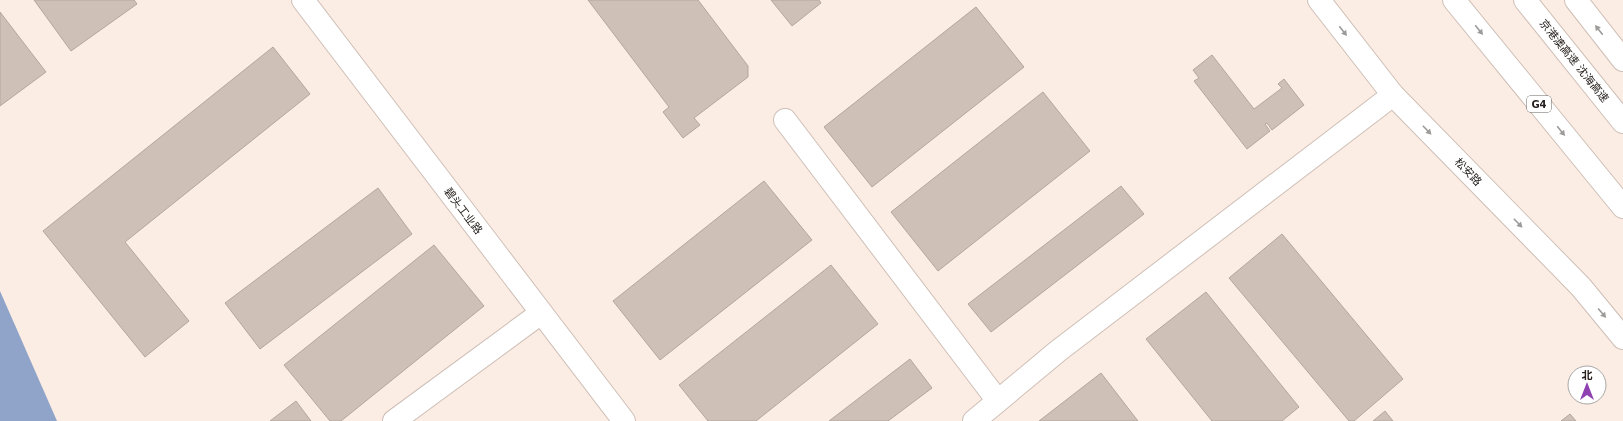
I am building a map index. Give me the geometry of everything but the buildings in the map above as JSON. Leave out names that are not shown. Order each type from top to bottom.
[{"type":"main road","name":"碧头工业路","points":[[303,0],[624,421]]},
{"type":"main road","name":"松安路","points":[[1319,0],[1393,95],[1581,288],[1623,338]]},
{"type":"main road","name":"G4","points":[[1454,0],[1623,207]]},
{"type":"main road","name":"京港澳高速 沈海高速","points":[[1525,0],[1623,122]]},
{"type":"main road","points":[[1576,0],[1623,60]]},
{"type":"main road","points":[[974,421],[1058,351],[1393,95]]},
{"type":"main road","points":[[785,120],[998,401]]},
{"type":"main road","points":[[394,421],[541,313]]},
{"type":"water","points":[[0,291],[57,421],[0,421]]}]
